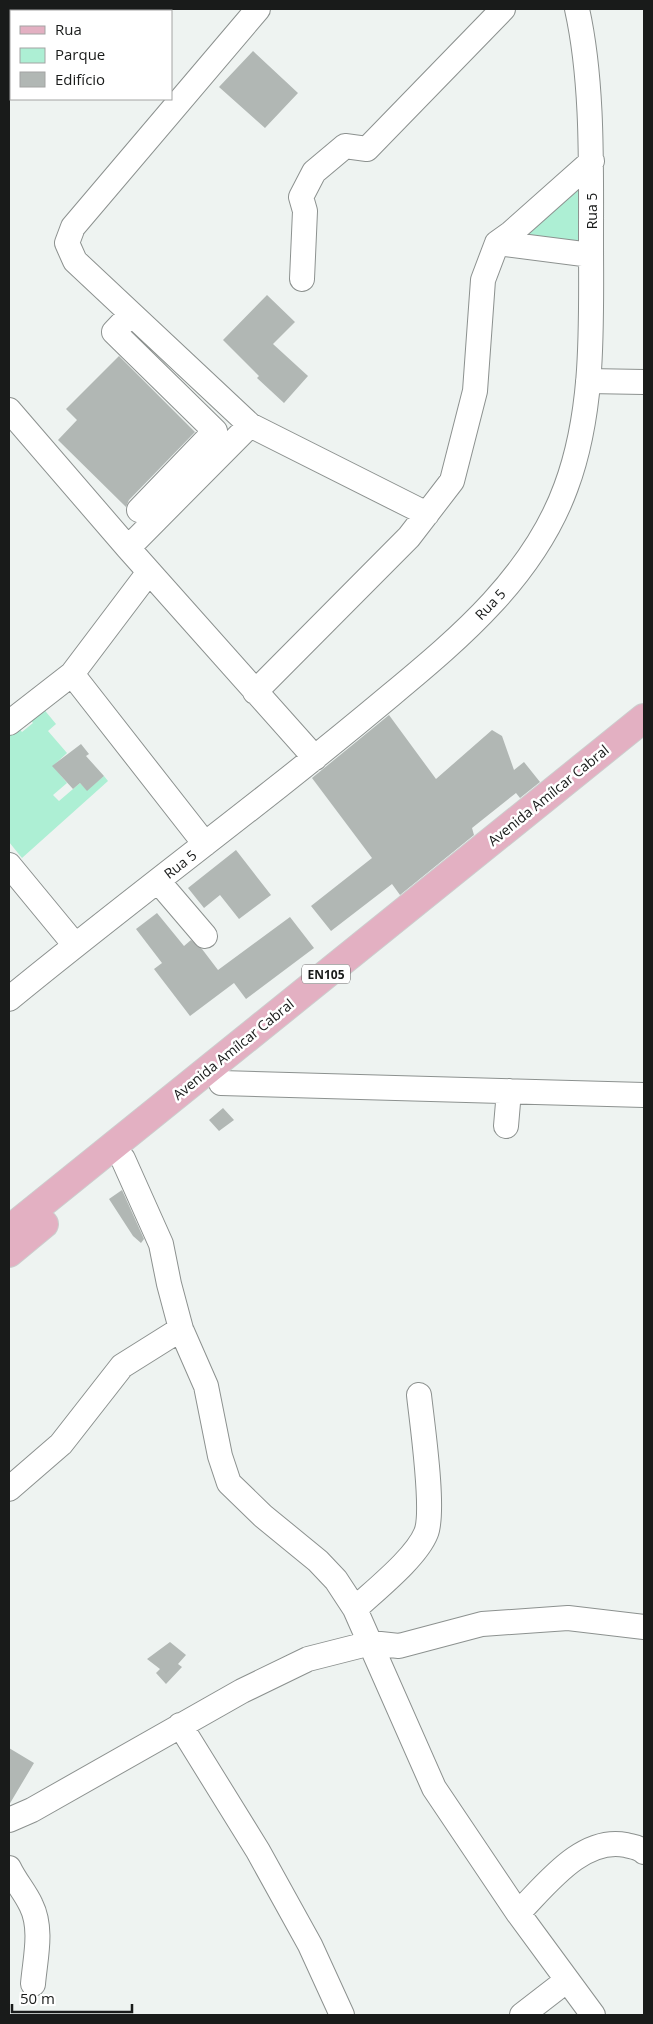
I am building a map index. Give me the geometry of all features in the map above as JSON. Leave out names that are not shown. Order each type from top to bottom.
[{"type":"main road","name":"Avenida Amílcar Cabral","points":[[9,1230],[644,718]]},
{"type":"main road","name":"Avenida Amílcar Cabral","points":[[9,1253],[123,1159],[221,1083],[644,742]]},
{"type":"street","points":[[258,9],[177,95],[73,227],[67,243],[75,261],[250,425],[426,514]]},
{"type":"street","points":[[302,279],[304,211],[301,197],[314,172],[345,146],[367,149],[503,9]]},
{"type":"street","name":"Rua 5","points":[[9,999],[75,945],[315,758],[451,645],[509,584],[538,546],[566,489],[582,437],[588,382],[592,161],[584,51],[577,9]]},
{"type":"street","points":[[255,692],[409,537],[452,481],[469,418],[474,391],[483,280],[497,243],[511,233],[592,161]]},
{"type":"street","points":[[497,243],[591,255]]},
{"type":"street","points":[[131,314],[114,332],[215,431],[139,510]]},
{"type":"street","points":[[588,382],[644,382]]},
{"type":"street","points":[[9,410],[128,548],[315,758]]},
{"type":"street","points":[[128,548],[250,425]]},
{"type":"street","points":[[9,723],[72,674],[150,572]]},
{"type":"street","points":[[72,674],[205,844]]},
{"type":"street","points":[[9,866],[75,945]]},
{"type":"street","points":[[158,881],[205,936]]},
{"type":"street","points":[[221,1083],[644,1095]]},
{"type":"street","points":[[506,1126],[509,1091]]},
{"type":"street","points":[[123,1159],[161,1244],[181,1329],[206,1386],[220,1456],[229,1483],[263,1516],[318,1561],[336,1580],[355,1609],[434,1788],[518,1913],[566,1981],[593,2015]]},
{"type":"street","points":[[9,1489],[61,1444],[122,1366],[181,1329]]},
{"type":"street","points":[[355,1609],[415,1551],[427,1532],[429,1508],[419,1395]]},
{"type":"street","points":[[9,1820],[32,1810],[242,1691],[308,1659],[371,1643],[399,1646],[482,1624],[568,1618],[644,1627]]},
{"type":"street","points":[[180,1725],[258,1851],[310,1945],[342,2015]]},
{"type":"street","points":[[518,1913],[552,1879],[584,1852],[614,1842],[640,1848],[644,1852]]},
{"type":"street","points":[[9,1868],[32,1905],[35,1919],[38,1939],[33,1984]]},
{"type":"street","points":[[522,2015],[566,1981]]},
{"type":"green space","points":[[581,188],[583,245],[517,241]]},
{"type":"green space","points":[[42,707],[56,724],[48,731],[67,753],[53,766],[67,783],[53,795],[59,801],[80,783],[87,790],[104,776],[108,781],[22,858],[9,842],[9,733],[17,726],[22,732],[33,723],[28,717]]},
{"type":"building","points":[[253,51],[298,93],[265,128],[219,87]]},
{"type":"building","points":[[267,295],[295,322],[273,344],[308,376],[284,403],[257,378],[259,376],[223,340]]},
{"type":"building","points":[[119,356],[195,432],[129,500],[126,507],[58,440],[77,420],[66,409]]},
{"type":"building","points":[[389,715],[436,779],[492,730],[502,736],[514,770],[524,762],[540,782],[520,798],[516,793],[472,828],[474,835],[400,895],[392,884],[331,931],[311,906],[372,858],[312,778]]},
{"type":"building","points":[[81,744],[89,754],[86,756],[104,776],[87,791],[80,783],[73,789],[52,766]]},
{"type":"building","points":[[236,850],[271,895],[239,919],[220,895],[204,908],[188,888]]},
{"type":"building","points":[[157,913],[184,946],[191,940],[202,949],[218,970],[290,917],[314,948],[246,999],[234,983],[190,1016],[154,969],[162,963],[136,929]]},
{"type":"building","points":[[223,1108],[234,1120],[219,1131],[209,1120]]},
{"type":"building","points":[[122,1190],[144,1239],[141,1243],[133,1236],[109,1199]]},
{"type":"building","points":[[170,1642],[186,1655],[178,1664],[182,1667],[166,1684],[156,1673],[160,1669],[147,1659]]},
{"type":"building","points":[[9,1748],[34,1763],[9,1805]]}]
